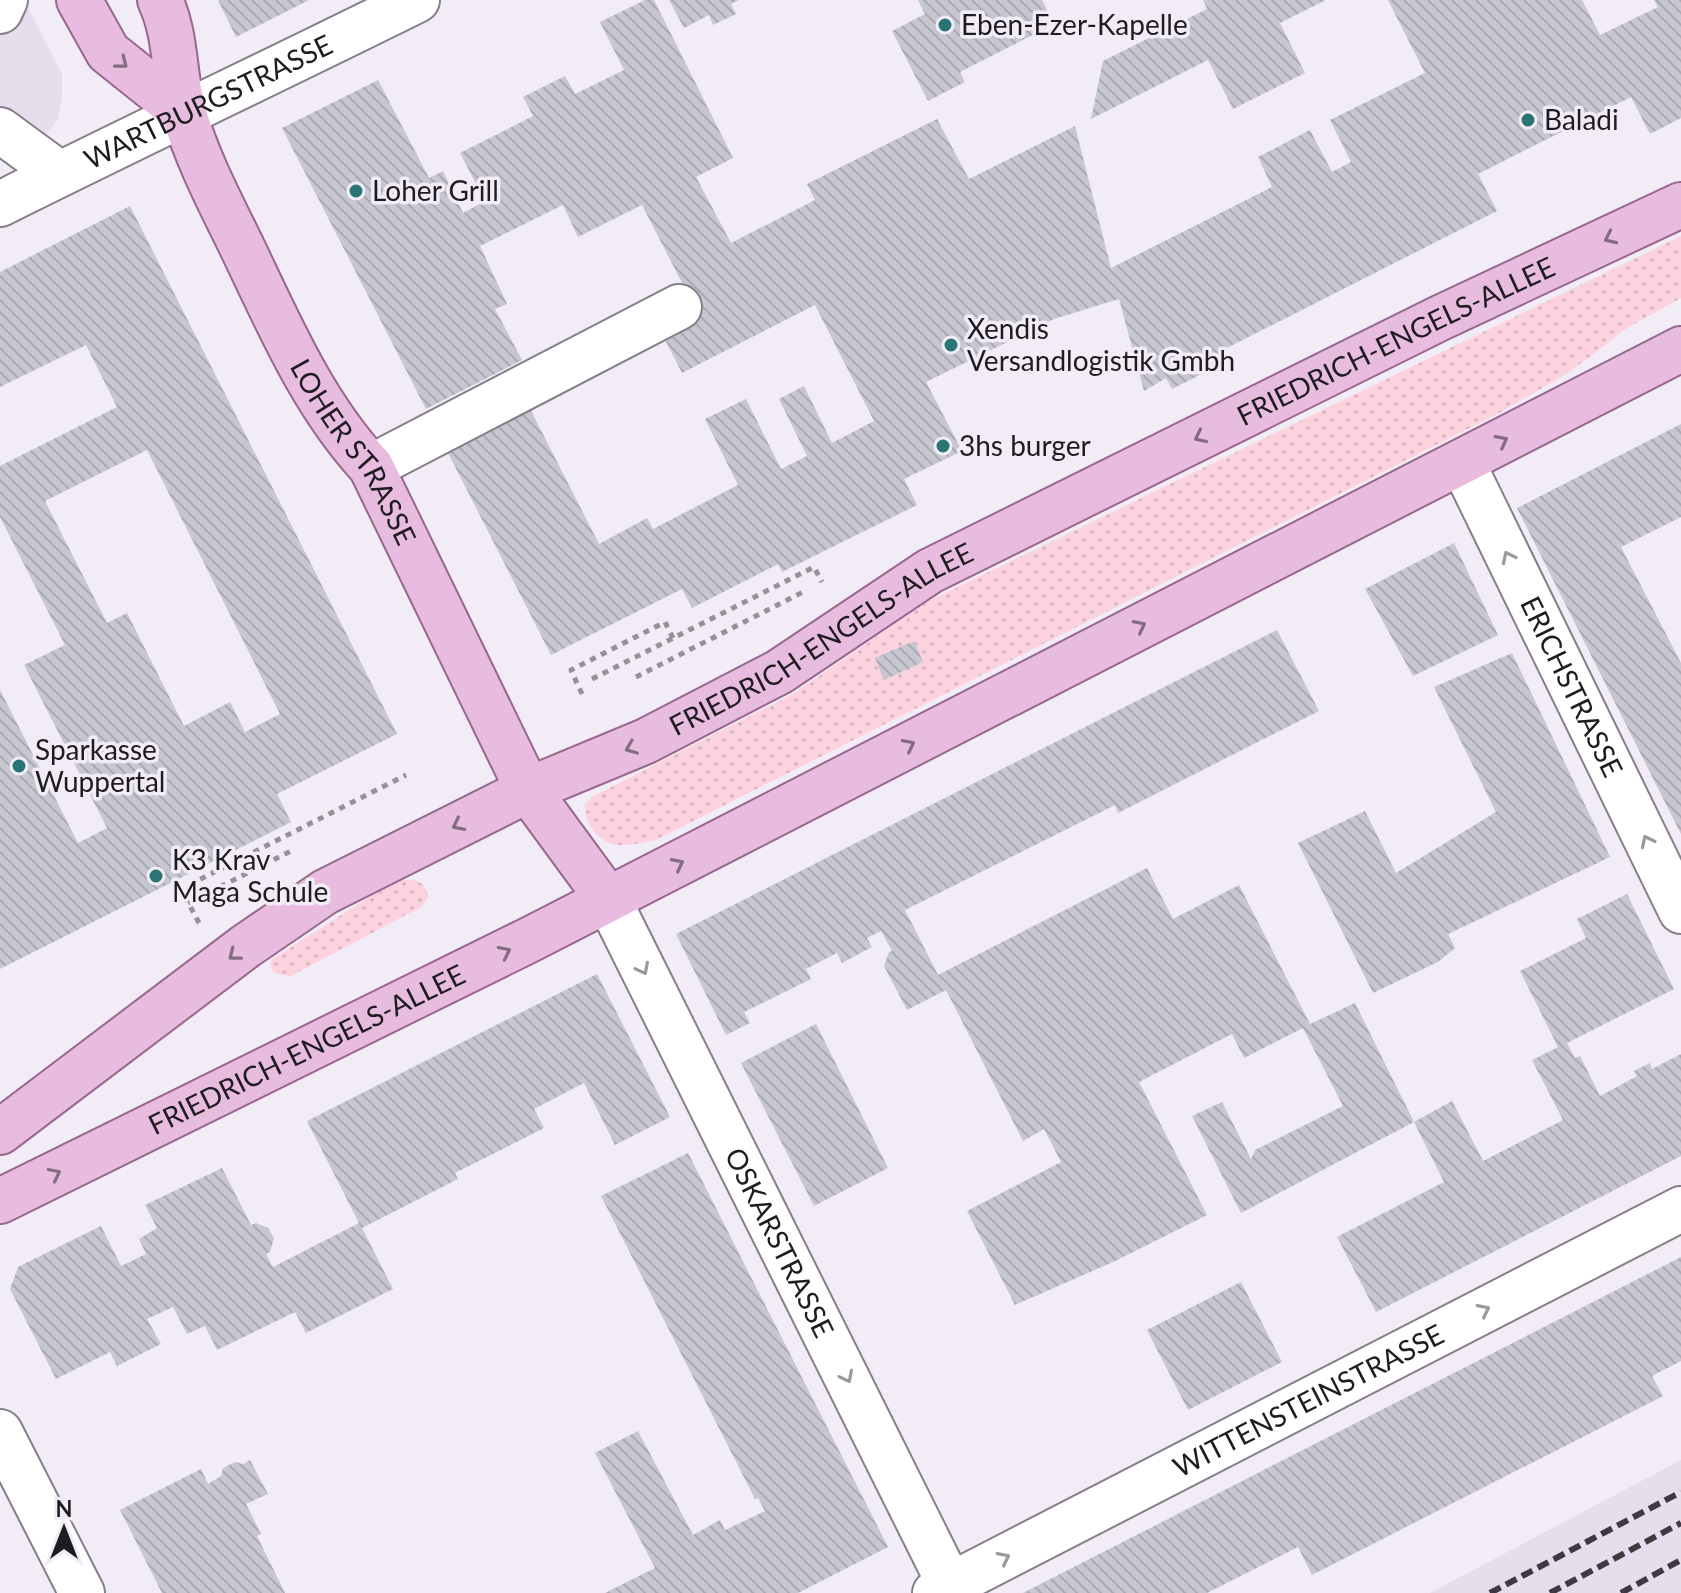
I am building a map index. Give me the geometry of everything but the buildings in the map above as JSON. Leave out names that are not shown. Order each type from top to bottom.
[{"type":"main road","name":"LOHER STRASSE","points":[[79,0],[108,52],[183,112]]},
{"type":"main road","name":"LOHER STRASSE","points":[[160,0],[170,20],[183,112],[211,182],[299,367],[347,441],[371,467],[528,790],[608,899]]},
{"type":"main road","name":"FRIEDRICH-ENGELS-ALLEE","points":[[1,1129],[246,946],[325,892],[528,790],[646,741],[779,672],[930,571],[1440,318],[1681,205]]},
{"type":"main road","name":"FRIEDRICH-ENGELS-ALLEE","points":[[0,1201],[608,899],[1681,349]]},
{"type":"street","points":[[0,11],[5,0]]},
{"type":"street","name":"WARTBURGSTRASSE","points":[[0,204],[417,0]]},
{"type":"street","points":[[0,130],[60,174]]},
{"type":"street","points":[[371,467],[679,307]]},
{"type":"street","name":"ERICHSTRASSE","points":[[1462,462],[1681,911]]},
{"type":"street","name":"OSKARSTRASSE","points":[[608,899],[942,1589]]},
{"type":"street","name":"WITTENSTEINSTRASSE","points":[[942,1589],[1681,1209]]},
{"type":"street","points":[[0,1432],[82,1593]]},
{"type":"path","points":[[592,679],[814,567],[845,627]]},
{"type":"path","points":[[636,677],[822,582]]},
{"type":"path","points":[[582,694],[571,670],[665,622],[673,638]]},
{"type":"path","points":[[297,848],[188,903],[181,889],[406,775]]},
{"type":"shaded area","points":[[0,0],[24,0],[62,74],[62,96],[58,119],[47,133],[0,156]]},
{"type":"shaded area","points":[[1681,236],[1681,298],[1627,328],[1571,371],[1503,411],[656,840],[618,845],[598,836],[589,825],[585,804],[592,797],[793,694],[927,602]]},
{"type":"shaded area","points":[[396,880],[415,880],[424,885],[429,897],[421,907],[291,976],[277,974],[271,969],[271,960]]},
{"type":"shaded area","points":[[1681,1460],[1681,1593],[1430,1593]]},
{"type":"railway","points":[[1490,1593],[1681,1492]]},
{"type":"railway","points":[[1550,1593],[1681,1523]]},
{"type":"railway","points":[[1621,1593],[1681,1560]]},
{"type":"place","name":"Eben-Ezer-Kapelle","points":[[945,25]]},
{"type":"place","name":"Baladi","points":[[1528,120]]},
{"type":"place","name":"Loher Grill","points":[[356,191]]},
{"type":"place","name":"Xendis Versandlogistik Gmbh","points":[[951,345]]},
{"type":"place","name":"3hs burger","points":[[943,446]]},
{"type":"place","name":"Sparkasse Wuppertal","points":[[19,766]]},
{"type":"place","name":"K3 Krav Maga Schule","points":[[156,876]]}]
